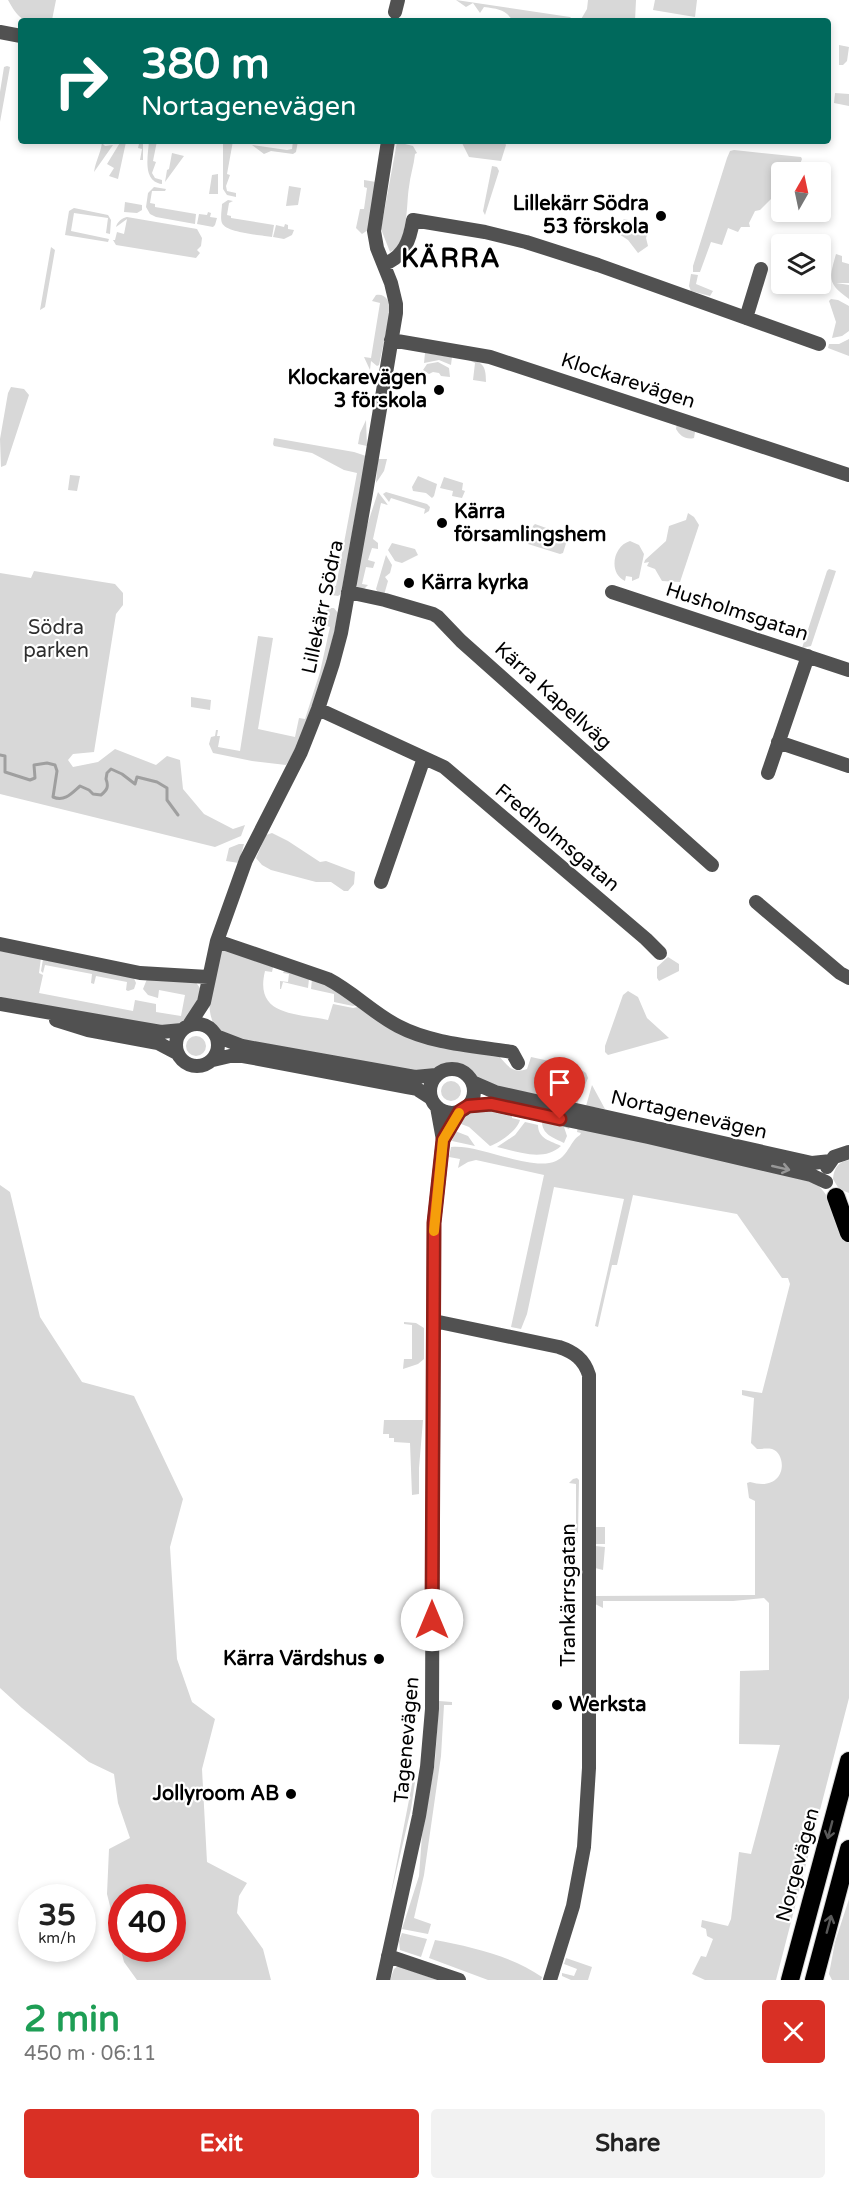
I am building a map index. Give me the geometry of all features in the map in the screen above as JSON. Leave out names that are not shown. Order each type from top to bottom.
[{"type":"highway","points":[[837,1193],[849,1233]]},
{"type":"highway","name":"Norgevägen","points":[[790,1980],[849,1761]]},
{"type":"highway","points":[[814,1980],[849,1850]]},
{"type":"street","points":[[0,32],[18,35]]},
{"type":"street","name":"Lillekärr Södra","points":[[214,1032],[205,1015],[204,1002],[217,941],[246,860],[301,752],[318,709],[333,663],[348,592],[396,304],[391,282],[377,248],[374,231],[388,144]]},
{"type":"street","points":[[384,264],[400,256],[405,248],[413,220],[513,238],[598,265],[819,344]]},
{"type":"street","points":[[746,318],[761,269]]},
{"type":"street","name":"Klockarevägen","points":[[391,340],[490,357],[849,475]]},
{"type":"street","name":"Kärra Kapellväg","points":[[348,592],[392,602],[438,617],[476,655],[712,865]]},
{"type":"street","name":"Husholmsgatan","points":[[612,592],[849,670]]},
{"type":"street","points":[[768,773],[808,656]]},
{"type":"street","name":"Fredholmsgatan","points":[[318,709],[444,767],[660,953]]},
{"type":"street","points":[[778,742],[849,766]]},
{"type":"street","points":[[381,882],[424,758]]},
{"type":"street","points":[[756,903],[849,978]]},
{"type":"street","points":[[217,941],[328,979],[340,985],[387,1020],[413,1033],[512,1052],[518,1063]]},
{"type":"street","points":[[0,944],[140,973],[208,977]]},
{"type":"street","name":"Lillekärr Södra","points":[[185,1028],[204,1002]]},
{"type":"street","name":"Nortagenevägen","points":[[0,1004],[161,1032],[201,1024],[242,1046],[415,1077],[436,1076],[442,1071],[456,1069],[462,1071],[472,1082],[495,1092],[812,1163],[831,1161]]},
{"type":"street","name":"Nortagenevägen","points":[[20,1008],[88,1030],[158,1043],[177,1053],[181,1060],[193,1066],[200,1066],[230,1056],[243,1056],[407,1086],[417,1089],[448,1113],[491,1104],[811,1175],[837,1193]]},
{"type":"street","points":[[177,1053],[176,1041],[185,1028]]},
{"type":"street","points":[[213,1060],[218,1048],[214,1032]]},
{"type":"street","points":[[434,1102],[430,1086],[436,1076]]},
{"type":"street","points":[[464,1108],[474,1094],[472,1082]]},
{"type":"street","name":"Tagenevägen","points":[[383,1980],[428,1767],[432,1709],[434,1223],[443,1140],[434,1102]]},
{"type":"street","name":"Tagenevägen","points":[[443,1140],[464,1108]]},
{"type":"street","points":[[837,1193],[826,1171],[831,1161],[847,1149]]},
{"type":"street","name":"Trankärrsgatan","points":[[434,1321],[559,1347],[579,1357],[586,1365],[589,1375],[589,1768],[585,1836],[573,1906],[550,1980]]},
{"type":"street","points":[[388,1956],[459,1980]]},
{"type":"green space","points":[[8,0],[56,0],[52,18],[22,18]]},
{"type":"green space","points":[[456,0],[571,18],[510,18],[501,10],[493,8],[484,7],[480,13],[473,3],[466,7]]},
{"type":"green space","points":[[588,0],[636,0],[635,18],[582,18],[587,9]]},
{"type":"green space","points":[[655,0],[697,0],[695,17],[653,10]]},
{"type":"green space","points":[[839,45],[849,47],[847,61],[843,65],[839,65]]},
{"type":"green space","points":[[4,67],[10,67],[0,122],[0,92]]},
{"type":"green space","points":[[835,93],[849,94],[849,106],[834,103]]},
{"type":"green space","points":[[102,144],[113,145],[94,172],[96,164]]},
{"type":"green space","points":[[119,144],[126,144],[118,179],[109,176],[114,168],[107,164]]},
{"type":"green space","points":[[139,144],[143,144],[143,160],[140,160],[142,149],[138,148]]},
{"type":"green space","points":[[149,144],[156,144],[153,161],[156,162],[152,173],[155,178],[162,180],[162,184],[151,178],[147,160]]},
{"type":"green space","points":[[223,144],[232,144],[227,174],[230,175],[226,186],[227,191],[236,193],[236,197],[227,195],[223,189]]},
{"type":"green space","points":[[293,144],[297,144],[296,152],[293,154],[271,151],[264,154],[252,145],[287,150],[292,149]]},
{"type":"green space","points":[[397,144],[413,146],[417,153],[410,183],[404,233],[396,248],[390,252],[381,229]]},
{"type":"green space","points":[[462,144],[506,145],[501,161],[469,157]]},
{"type":"green space","points":[[730,151],[801,157],[802,159],[801,162],[771,162],[771,199],[760,210],[755,211],[749,223],[750,227],[741,227],[738,232],[728,228],[722,245],[711,242],[700,272],[693,272],[693,266]]},
{"type":"green space","points":[[172,153],[184,156],[165,182],[167,170]]},
{"type":"green space","points":[[492,166],[497,167],[499,171],[485,215],[483,211]]},
{"type":"green space","points":[[218,174],[218,194],[209,194],[212,175]]},
{"type":"green space","points":[[364,180],[376,182],[368,230],[362,234],[356,228],[360,209],[364,209],[367,188],[364,187]]},
{"type":"green space","points":[[289,186],[301,188],[298,205],[286,206]]},
{"type":"green space","points":[[154,187],[166,189],[165,191],[152,191],[150,203],[155,204],[155,207],[196,214],[195,224],[150,214],[146,207],[148,193]]},
{"type":"green space","points":[[228,200],[233,201],[229,203],[227,215],[231,218],[274,225],[272,237],[237,231],[225,226],[221,221],[222,204]]},
{"type":"green space","points":[[125,202],[142,205],[142,210],[137,213],[124,212]]},
{"type":"green space","points":[[74,208],[108,215],[111,220],[110,234],[106,233],[108,218],[74,213],[71,231],[109,239],[108,242],[65,235],[69,211]]},
{"type":"green space","points":[[208,212],[211,213],[210,217],[217,218],[215,225],[213,227],[197,224],[199,214],[207,215]]},
{"type":"green space","points":[[123,218],[197,229],[202,238],[201,246],[197,250],[200,253],[196,258],[116,245],[113,240],[117,232],[124,234],[127,219],[116,227]]},
{"type":"green space","points":[[624,219],[650,225],[646,238],[648,246],[638,253],[628,240],[619,234],[620,224]]},
{"type":"green space","points":[[285,224],[288,225],[288,229],[294,230],[292,235],[284,239],[273,237],[276,225],[284,227]]},
{"type":"green space","points":[[51,247],[55,250],[45,307],[40,310]]},
{"type":"green space","points":[[836,254],[842,256],[842,262],[849,264],[849,283],[836,283],[849,285],[849,299],[833,284],[832,269]]},
{"type":"green space","points":[[691,274],[698,275],[696,284],[713,291],[710,296],[691,291],[689,286]]},
{"type":"green space","points":[[376,295],[384,296],[391,308],[379,365],[371,361],[370,370],[364,357],[371,358],[380,303],[372,301]]},
{"type":"green space","points":[[831,299],[849,306],[849,331],[842,336],[832,338],[836,322],[829,301]]},
{"type":"green space","points":[[849,339],[849,356],[828,348],[829,344],[839,344]]},
{"type":"green space","points":[[425,353],[452,357],[451,365],[439,360],[424,363]]},
{"type":"green space","points":[[466,359],[482,365],[486,382],[473,380],[475,363]]},
{"type":"green space","points":[[438,362],[449,368],[450,377],[433,372],[429,374],[423,370],[427,364]]},
{"type":"green space","points":[[11,387],[24,389],[29,395],[6,465],[1,467],[0,439]]},
{"type":"green space","points":[[366,420],[367,446],[358,444]]},
{"type":"green space","points":[[677,423],[693,427],[694,438],[681,435],[676,429]]},
{"type":"green space","points":[[274,438],[366,456],[341,594],[338,596],[331,595],[329,585],[336,586],[357,473],[344,470],[312,453],[274,446]]},
{"type":"green space","points":[[378,459],[387,459],[384,471],[376,483]]},
{"type":"green space","points":[[70,475],[80,476],[77,491],[68,490]]},
{"type":"green space","points":[[418,476],[437,484],[432,498],[426,493],[413,491],[412,487]]},
{"type":"green space","points":[[444,477],[463,483],[462,490],[465,491],[462,498],[452,496],[453,491],[440,488]]},
{"type":"green space","points":[[378,492],[388,505],[381,503],[373,539],[378,543],[378,549],[372,548],[368,560],[375,562],[373,568],[366,567],[362,584],[368,585],[364,589],[357,587],[356,584],[363,538]]},
{"type":"green space","points":[[386,492],[427,504],[430,507],[429,511],[424,514],[425,509],[391,498],[389,502],[383,494]]},
{"type":"green space","points":[[688,513],[699,525],[680,582],[662,581],[655,569],[647,566],[649,562],[644,563],[645,560],[666,541],[669,526],[686,520]]},
{"type":"green space","points":[[535,524],[568,537],[563,553],[528,544]]},
{"type":"green space","points":[[630,541],[639,545],[644,554],[639,578],[632,581],[632,577],[626,576],[625,581],[616,572],[615,560],[620,548]]},
{"type":"green space","points":[[392,543],[415,549],[418,555],[402,563],[395,561],[388,550]]},
{"type":"green space","points":[[386,555],[392,565],[390,573],[385,577],[388,581],[384,595],[379,594],[376,589]]},
{"type":"green space","points":[[829,569],[836,571],[811,646],[802,648],[827,571]]},
{"type":"green space","name":"Södra parken","points":[[34,571],[115,584],[123,593],[123,605],[116,614],[94,752],[73,754],[68,760],[73,767],[98,762],[115,749],[156,765],[167,756],[180,760],[183,789],[204,814],[233,829],[245,825],[241,836],[215,847],[0,794],[0,573],[31,578]]},
{"type":"green space","points":[[334,608],[338,613],[330,651],[312,712],[286,765],[213,753],[209,744],[216,730],[218,730],[217,736],[220,736],[218,747],[240,751],[258,636],[273,638],[258,729],[295,737],[299,718],[305,719],[320,672],[330,627],[322,624],[324,612]]},
{"type":"green space","points":[[191,697],[211,700],[210,710],[191,707]]},
{"type":"green space","points":[[272,833],[320,862],[326,861],[355,872],[354,884],[348,891],[344,891],[331,882],[316,882],[271,870],[262,865],[256,858],[266,835]]},
{"type":"green space","points":[[244,844],[239,863],[226,861],[229,848]]},
{"type":"green space","points":[[221,950],[273,967],[272,972],[265,971],[263,986],[266,997],[280,1010],[328,1020],[333,1004],[358,1007],[499,1056],[514,1070],[527,1069],[531,1057],[577,1067],[586,1073],[588,1078],[577,1104],[489,1086],[457,1066],[447,1065],[434,1071],[421,1072],[280,1048],[221,1035],[214,1026],[209,1005]]},
{"type":"green space","points":[[0,951],[41,958],[39,973],[43,975],[39,993],[133,1011],[135,1000],[156,1004],[156,1012],[181,1016],[185,995],[159,990],[158,998],[148,995],[143,989],[147,979],[195,981],[200,988],[199,995],[189,1018],[173,1029],[0,997]]},
{"type":"green space","points":[[668,957],[679,964],[679,971],[659,981],[657,967]]},
{"type":"green space","points":[[43,959],[133,976],[136,983],[134,989],[128,991],[126,990],[127,982],[96,976],[94,984],[91,983],[92,974],[45,965],[43,973],[41,971]]},
{"type":"green space","points":[[284,971],[309,979],[308,988],[283,982],[280,989],[280,981],[288,982],[289,974],[283,973]]},
{"type":"green space","points":[[312,979],[325,984],[357,1005],[334,1002],[334,994],[311,989]]},
{"type":"green space","points":[[628,991],[638,997],[647,1018],[669,1038],[608,1055],[605,1052],[605,1046],[623,995]]},
{"type":"green space","points":[[196,1036],[203,1039],[206,1046],[203,1053],[196,1056],[189,1053],[186,1046],[189,1039]]},
{"type":"green space","points":[[451,1081],[458,1084],[461,1091],[458,1098],[451,1101],[444,1098],[441,1091],[444,1084]]},
{"type":"green space","points":[[592,1085],[605,1109],[586,1106]]},
{"type":"green space","points":[[480,1108],[512,1114],[512,1118],[520,1120],[512,1132],[490,1146],[469,1127],[456,1122],[467,1112]]},
{"type":"green space","points":[[542,1120],[570,1126],[569,1129],[564,1127],[567,1136],[564,1143],[543,1129]]},
{"type":"green space","points":[[525,1122],[538,1125],[543,1136],[561,1146],[547,1154],[539,1155],[497,1147],[515,1135]]},
{"type":"green space","points":[[578,1127],[813,1181],[827,1196],[849,1243],[849,1698],[776,1980],[705,1980],[692,1974],[701,1956],[706,1957],[713,1939],[707,1936],[706,1929],[701,1927],[702,1920],[728,1926],[731,1919],[739,1852],[751,1854],[780,1745],[739,1744],[740,1671],[769,1670],[769,1603],[764,1598],[733,1601],[603,1601],[603,1608],[595,1604],[595,1596],[755,1595],[755,1501],[749,1498],[747,1483],[771,1482],[781,1472],[782,1465],[777,1452],[772,1449],[757,1449],[751,1443],[754,1398],[742,1395],[742,1390],[762,1393],[790,1284],[788,1278],[782,1278],[737,1214],[633,1195],[617,1265],[612,1265],[598,1327],[595,1326],[624,1199],[554,1187],[527,1314],[521,1329],[511,1327],[544,1175],[476,1160],[458,1168],[460,1159],[449,1157],[451,1147],[476,1149],[519,1161],[546,1163],[556,1161],[564,1155],[581,1133],[577,1132]]},
{"type":"green space","points":[[455,1131],[468,1136],[475,1146],[452,1141]]},
{"type":"green space","points":[[849,1160],[849,1193],[839,1189],[833,1179],[837,1166]]},
{"type":"green space","points":[[0,1185],[10,1192],[40,1317],[82,1382],[134,1396],[183,1499],[170,1547],[177,1659],[192,1702],[215,1719],[202,1769],[207,1862],[247,1883],[239,1896],[237,1913],[263,1949],[271,1980],[137,1980],[124,1962],[186,1962],[186,1884],[108,1884],[108,1898],[107,1894],[109,1849],[130,1838],[118,1803],[114,1774],[89,1762],[0,1688]]},
{"type":"green space","points":[[404,1322],[416,1323],[424,1328],[424,1359],[418,1364],[403,1369],[404,1359],[412,1359],[412,1325],[404,1324]]},
{"type":"green space","points":[[384,1420],[423,1420],[419,1494],[412,1495],[410,1443],[394,1442],[394,1438],[389,1438],[389,1434],[383,1434]]},
{"type":"green space","points":[[577,1478],[579,1480],[578,1533],[572,1533],[569,1525],[576,1525],[576,1484],[569,1483]]},
{"type":"green space","points":[[595,1527],[605,1527],[605,1544],[595,1544]]},
{"type":"green space","points":[[595,1546],[605,1547],[603,1570],[595,1568]]},
{"type":"green space","points":[[439,1701],[452,1702],[452,1705],[444,1705],[441,1756],[424,1875],[414,1918],[431,1924],[428,1934],[402,1929],[419,1876],[422,1835],[435,1761]]},
{"type":"green space","points":[[414,1774],[416,1775],[411,1809],[390,1898]]},
{"type":"green space","points":[[849,1899],[849,1980],[832,1980],[829,1974],[835,1942]]},
{"type":"green space","points":[[402,1933],[427,1939],[421,1957],[400,1950],[399,1941]]},
{"type":"green space","points":[[435,1940],[505,1958],[542,1977],[541,1980],[488,1980],[429,1958]]},
{"type":"green space","points":[[566,1958],[592,1967],[588,1980],[571,1980],[562,1976],[562,1973],[574,1976],[577,1969],[564,1964]]},
{"type":"green space","points":[[398,1966],[437,1980],[390,1980],[394,1969]]},
{"type":"waterway","points":[[0,755],[5,756],[5,772],[30,780],[35,778],[34,765],[47,763],[55,765],[57,771],[53,797],[57,798],[68,796],[80,786],[93,794],[101,795],[107,788],[107,773],[111,769],[135,784],[137,777],[157,782],[167,788],[167,800],[178,815]]},
{"type":"slow traffic","points":[[434,1231],[443,1140],[459,1113]]},
{"type":"place","name":"Lillekärr Södra 53 förskola","points":[[661,216]]},
{"type":"place","name":"Klockarevägen 3 förskola","points":[[439,390]]},
{"type":"place","name":"Kärra församlingshem","points":[[442,523]]},
{"type":"place","name":"Kärra kyrka","points":[[409,583]]},
{"type":"place","name":"Kärra Värdshus","points":[[379,1659]]},
{"type":"place","name":"Werksta","points":[[557,1705]]},
{"type":"place","name":"Jollyroom AB","points":[[291,1794]]},
{"type":"district","name":"KÄRRA","points":[[451,258]]},
{"type":"route","points":[[432,1620],[434,1223],[443,1140],[460,1111],[468,1106],[491,1104],[560,1119]]}]
